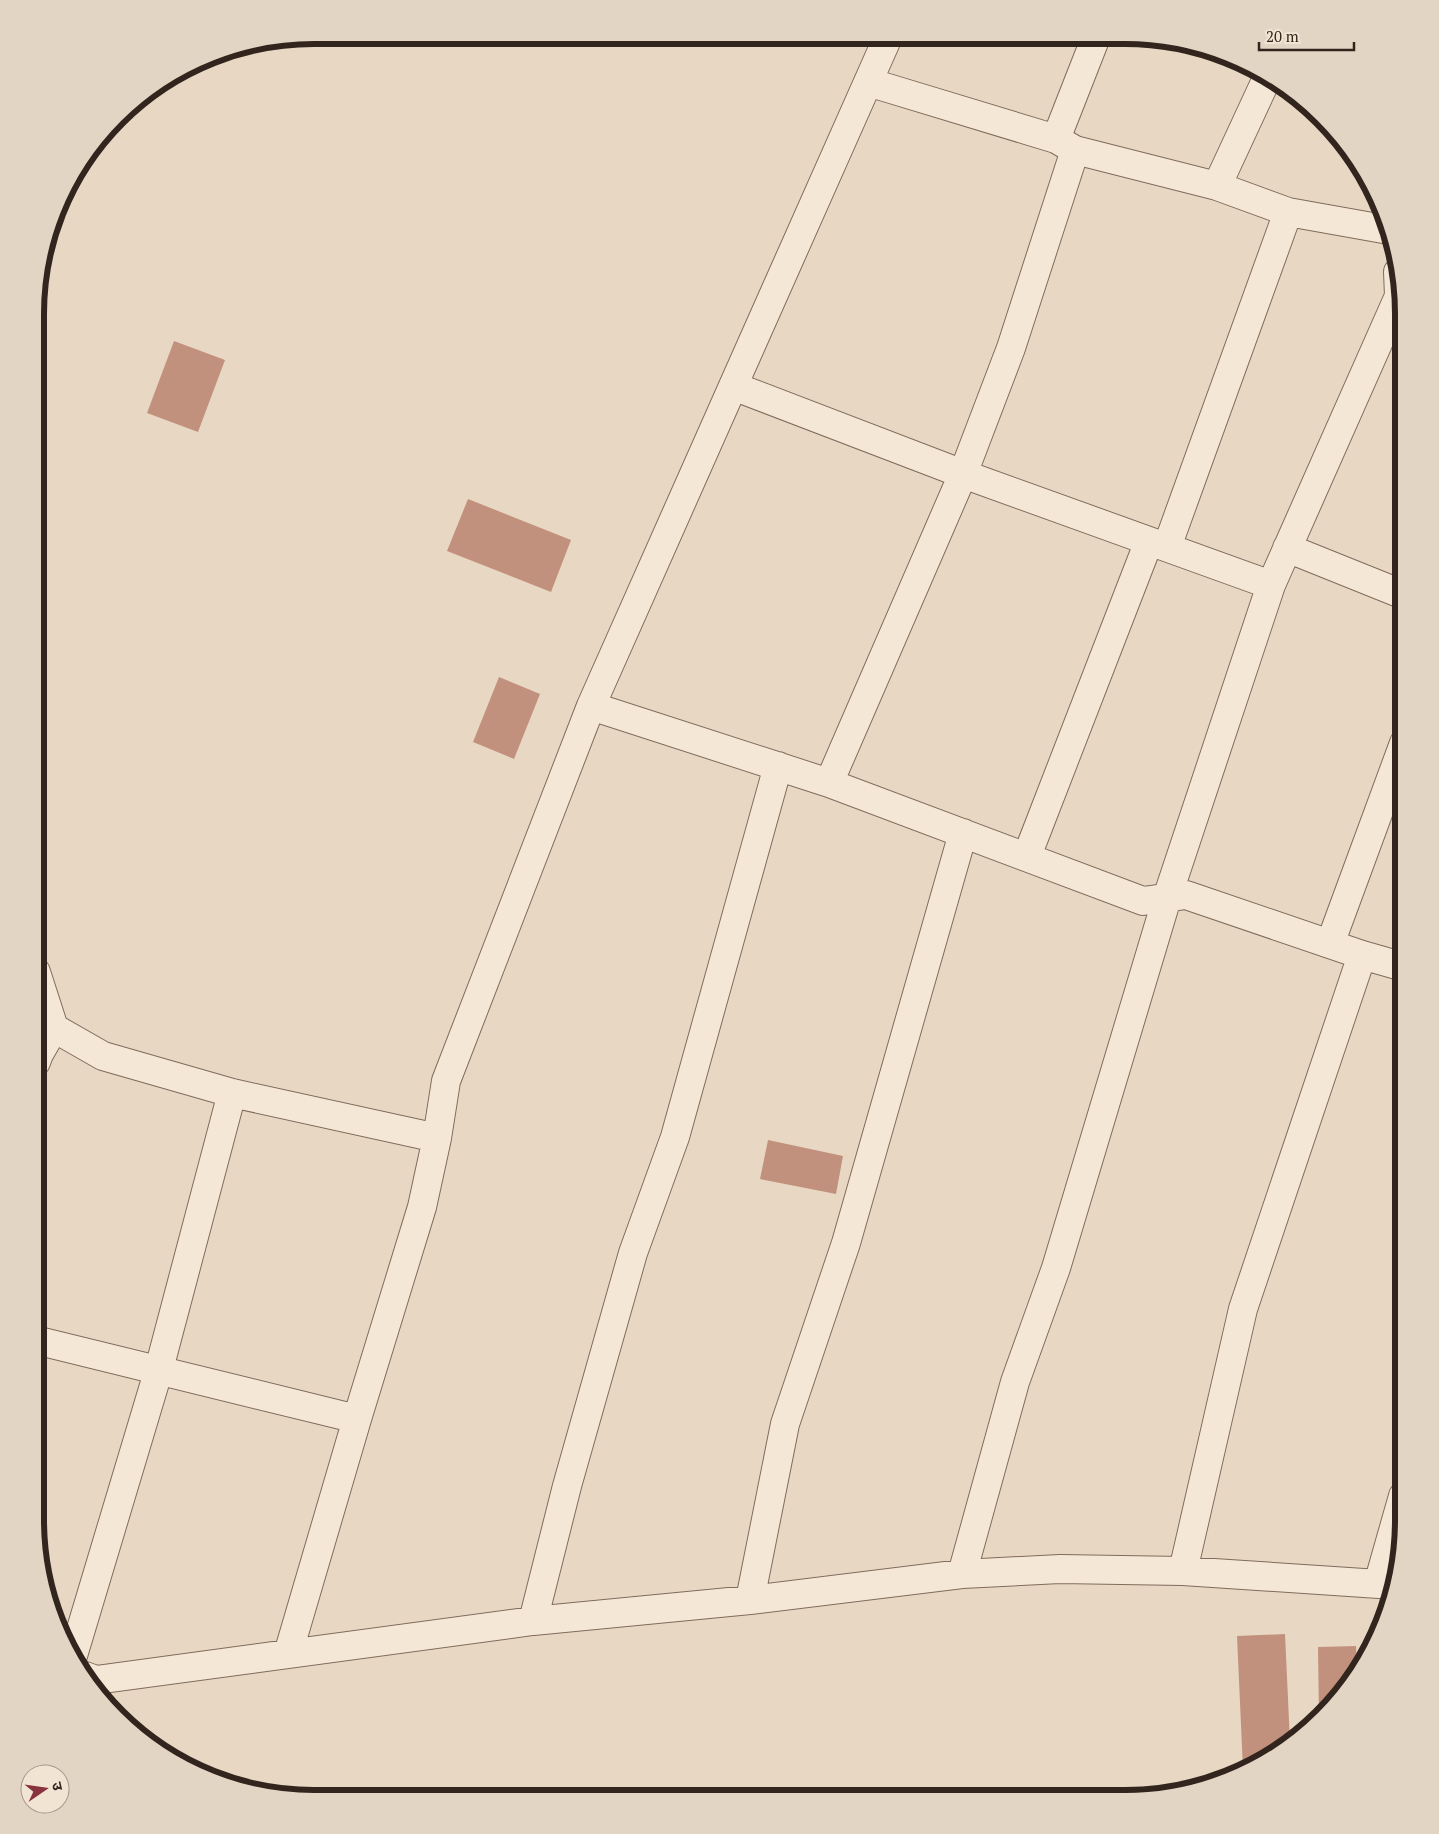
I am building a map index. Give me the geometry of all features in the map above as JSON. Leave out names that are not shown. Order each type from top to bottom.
[{"type":"street","points":[[288,1654],[357,1419],[422,1208],[437,1138],[446,1081],[592,706],[885,44]]},
{"type":"street","points":[[828,783],[962,474],[1012,348],[1065,145],[1094,44]]},
{"type":"street","points":[[868,82],[1065,145],[1217,186],[1288,212],[1381,228]]},
{"type":"street","points":[[1217,186],[1265,83]]},
{"type":"street","points":[[1027,856],[1158,544],[1288,212]]},
{"type":"street","points":[[962,1574],[1014,1382],[1056,1268],[1167,898],[1271,585],[1395,300]]},
{"type":"street","points":[[733,386],[962,474],[1271,585]]},
{"type":"street","points":[[1287,548],[1395,591]]},
{"type":"street","points":[[592,706],[828,783],[1143,900],[1186,895],[1395,964]]},
{"type":"street","points":[[532,1621],[567,1486],[628,1272],[675,1137],[778,766]]},
{"type":"street","points":[[1330,944],[1395,767]]},
{"type":"street","points":[[750,1600],[785,1424],[846,1243],[963,833]]},
{"type":"street","points":[[1183,1571],[1243,1308],[1362,955]]},
{"type":"street","points":[[44,997],[54,1028],[103,1056],[232,1093],[437,1138]]},
{"type":"street","points":[[44,1045],[54,1028]]},
{"type":"street","points":[[76,1647],[159,1369],[232,1093]]},
{"type":"street","points":[[44,1342],[357,1419]]},
{"type":"street","points":[[97,1680],[532,1621],[750,1600],[962,1574],[1060,1569],[1183,1571],[1386,1585],[1395,1538]]},
{"type":"building","points":[[174,341],[225,360],[198,432],[147,413]]},
{"type":"building","points":[[468,499],[571,540],[551,592],[447,551]]},
{"type":"building","points":[[499,677],[540,694],[514,759],[473,742]]},
{"type":"building","points":[[768,1140],[843,1156],[836,1194],[760,1179]]},
{"type":"building","points":[[1285,1634],[1290,1734],[1275,1745],[1243,1763],[1237,1636]]},
{"type":"building","points":[[1356,1646],[1356,1659],[1319,1708],[1318,1647]]}]
